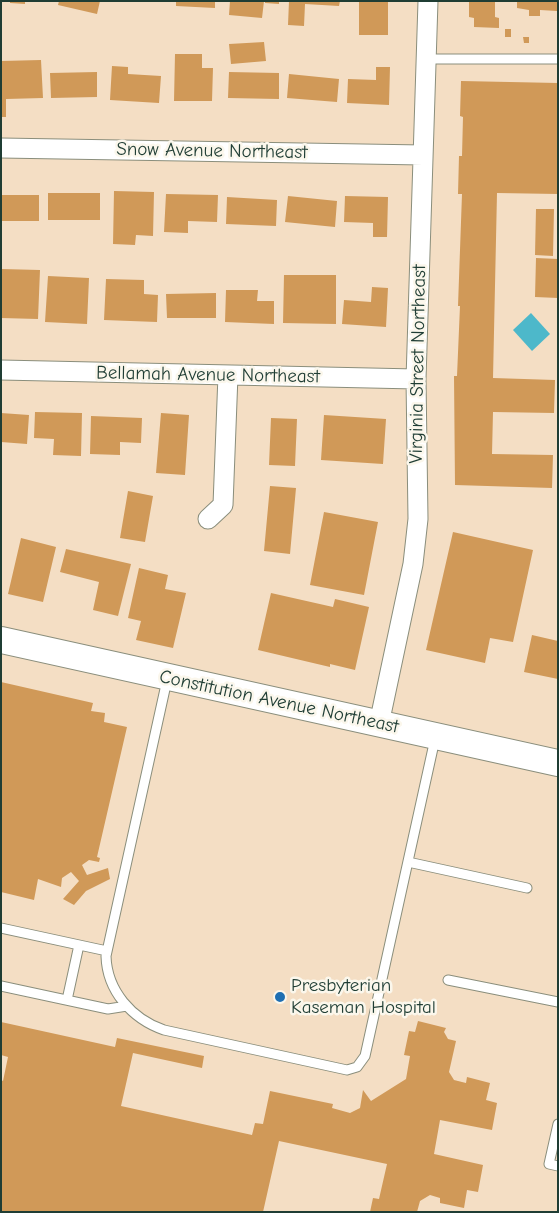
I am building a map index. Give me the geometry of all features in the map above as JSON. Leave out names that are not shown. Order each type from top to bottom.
[{"type":"street","name":"Virginia Street Northeast","points":[[379,724],[413,564],[418,519],[416,379],[428,1]]},
{"type":"street","name":"Snow Avenue Northeast","points":[[1,148],[423,155]]},
{"type":"street","name":"Bellamah Avenue Northeast","points":[[1,370],[416,379]]},
{"type":"street","points":[[208,519],[223,505],[228,375]]},
{"type":"street","name":"Constitution Avenue Northeast","points":[[1,640],[558,763]]},
{"type":"lane","points":[[427,59],[558,59]]},
{"type":"lane","points":[[167,677],[107,951],[106,964],[109,976],[127,1006],[138,1017],[164,1030],[352,1070],[365,1056],[436,736]]},
{"type":"lane","points":[[408,862],[527,888]]},
{"type":"lane","points":[[1,928],[107,951]]},
{"type":"lane","points":[[67,1000],[78,945]]},
{"type":"lane","points":[[448,980],[558,1002]]},
{"type":"lane","points":[[1,986],[108,1010],[127,1006]]},
{"type":"lane","points":[[558,1124],[549,1164],[558,1166]]},
{"type":"water","points":[[531,313],[550,334],[532,351],[513,330]]},
{"type":"building","points":[[10,1],[25,1],[25,4],[10,3]]},
{"type":"building","points":[[59,1],[100,1],[97,14],[58,5]]},
{"type":"building","points":[[176,1],[215,1],[215,8],[176,6]]},
{"type":"building","points":[[230,1],[264,1],[262,18],[229,15]]},
{"type":"building","points":[[265,1],[279,1],[279,4],[265,3]]},
{"type":"building","points":[[289,1],[340,1],[339,6],[305,4],[304,26],[288,25]]},
{"type":"building","points":[[359,1],[388,1],[388,35],[359,35]]},
{"type":"building","points":[[495,1],[495,17],[499,18],[499,28],[474,27],[474,18],[469,17],[469,2]]},
{"type":"building","points":[[517,1],[558,1],[558,6],[557,11],[540,10],[540,16],[529,16],[529,10],[517,8]]},
{"type":"building","points":[[505,29],[511,29],[511,37],[505,37]]},
{"type":"building","points":[[523,37],[529,37],[529,43],[524,43]]},
{"type":"building","points":[[264,42],[266,61],[231,64],[229,44]]},
{"type":"building","points":[[175,54],[202,54],[202,68],[213,68],[212,101],[174,101]]},
{"type":"building","points":[[41,60],[43,98],[6,99],[6,117],[1,117],[1,61]]},
{"type":"building","points":[[112,66],[128,67],[128,74],[161,76],[159,103],[110,100]]},
{"type":"building","points":[[376,67],[390,67],[389,105],[347,103],[348,79],[376,80]]},
{"type":"building","points":[[97,72],[97,97],[51,98],[50,73]]},
{"type":"building","points":[[229,72],[279,73],[279,99],[228,98]]},
{"type":"building","points":[[289,74],[339,79],[337,102],[287,98]]},
{"type":"building","points":[[461,81],[558,83],[558,194],[497,193],[493,378],[555,380],[554,413],[493,412],[492,454],[553,455],[552,488],[455,485],[454,376],[457,376],[462,194],[458,194],[459,156],[462,156],[463,117],[460,116]]},
{"type":"building","points":[[114,191],[154,192],[153,236],[136,235],[135,245],[113,244]]},
{"type":"building","points":[[48,193],[100,193],[100,220],[48,220]]},
{"type":"building","points":[[166,194],[218,195],[217,222],[188,221],[188,233],[164,232]]},
{"type":"building","points":[[1,195],[39,195],[39,221],[1,221]]},
{"type":"building","points":[[288,196],[337,201],[335,227],[285,222]]},
{"type":"building","points":[[345,196],[388,197],[387,237],[373,237],[373,223],[344,222]]},
{"type":"building","points":[[227,197],[277,200],[276,226],[226,224]]},
{"type":"building","points":[[536,209],[554,209],[553,256],[535,255]]},
{"type":"building","points":[[536,258],[558,259],[558,298],[535,297]]},
{"type":"building","points":[[1,269],[40,270],[38,319],[1,318]]},
{"type":"building","points":[[284,275],[336,275],[336,324],[283,323]]},
{"type":"building","points":[[48,276],[89,278],[87,324],[45,322]]},
{"type":"building","points":[[106,279],[144,280],[144,294],[158,295],[157,322],[104,320]]},
{"type":"building","points":[[372,287],[388,288],[386,327],[342,324],[344,300],[371,302]]},
{"type":"building","points":[[226,290],[258,290],[257,301],[274,301],[274,324],[225,322]]},
{"type":"building","points":[[216,293],[216,318],[167,318],[166,294]]},
{"type":"building","points":[[35,412],[82,413],[81,456],[53,455],[54,439],[34,438]]},
{"type":"building","points":[[1,413],[29,415],[27,444],[1,442]]},
{"type":"building","points":[[161,413],[189,415],[185,475],[156,473]]},
{"type":"building","points":[[324,415],[386,419],[383,464],[321,460]]},
{"type":"building","points":[[91,416],[142,418],[141,443],[120,442],[120,455],[90,454]]},
{"type":"building","points":[[271,418],[297,419],[295,466],[269,465]]},
{"type":"building","points":[[270,486],[296,488],[290,554],[264,551]]},
{"type":"building","points":[[128,491],[153,496],[145,542],[120,538]]},
{"type":"building","points":[[324,512],[378,522],[364,595],[310,585]]},
{"type":"building","points":[[453,532],[533,550],[513,642],[490,638],[485,663],[426,650]]},
{"type":"building","points":[[21,538],[56,547],[43,602],[8,594]]},
{"type":"building","points":[[66,549],[131,564],[118,616],[93,610],[99,582],[60,572]]},
{"type":"building","points":[[139,568],[168,575],[165,589],[186,593],[173,648],[136,640],[141,621],[128,618]]},
{"type":"building","points":[[271,593],[333,607],[335,599],[369,607],[355,670],[330,664],[330,667],[258,650]]},
{"type":"building","points":[[532,635],[558,641],[558,679],[524,672]]},
{"type":"building","points":[[1,682],[93,703],[91,711],[105,713],[104,722],[127,727],[97,857],[100,858],[99,862],[89,860],[82,865],[87,875],[108,868],[110,879],[86,891],[74,905],[63,899],[79,881],[71,872],[62,878],[61,887],[38,879],[34,900],[1,892]]},
{"type":"building","points":[[418,1021],[446,1028],[444,1032],[448,1039],[456,1041],[449,1072],[454,1080],[466,1083],[467,1077],[490,1083],[486,1100],[497,1103],[492,1130],[440,1120],[434,1154],[483,1165],[478,1192],[467,1190],[464,1208],[440,1203],[440,1198],[430,1195],[420,1201],[417,1212],[370,1212],[373,1198],[379,1199],[387,1164],[279,1141],[263,1212],[1,1212],[1,1080],[3,1081],[8,1057],[1,1055],[1,1022],[115,1047],[117,1038],[204,1056],[202,1068],[133,1053],[121,1106],[252,1135],[255,1123],[263,1124],[270,1091],[333,1104],[332,1108],[350,1113],[360,1108],[363,1090],[371,1101],[406,1079],[410,1056],[404,1055],[409,1031],[415,1032]]},
{"type":"place","name":"Presbyterian Kaseman Hospital","points":[[280,997]]}]
